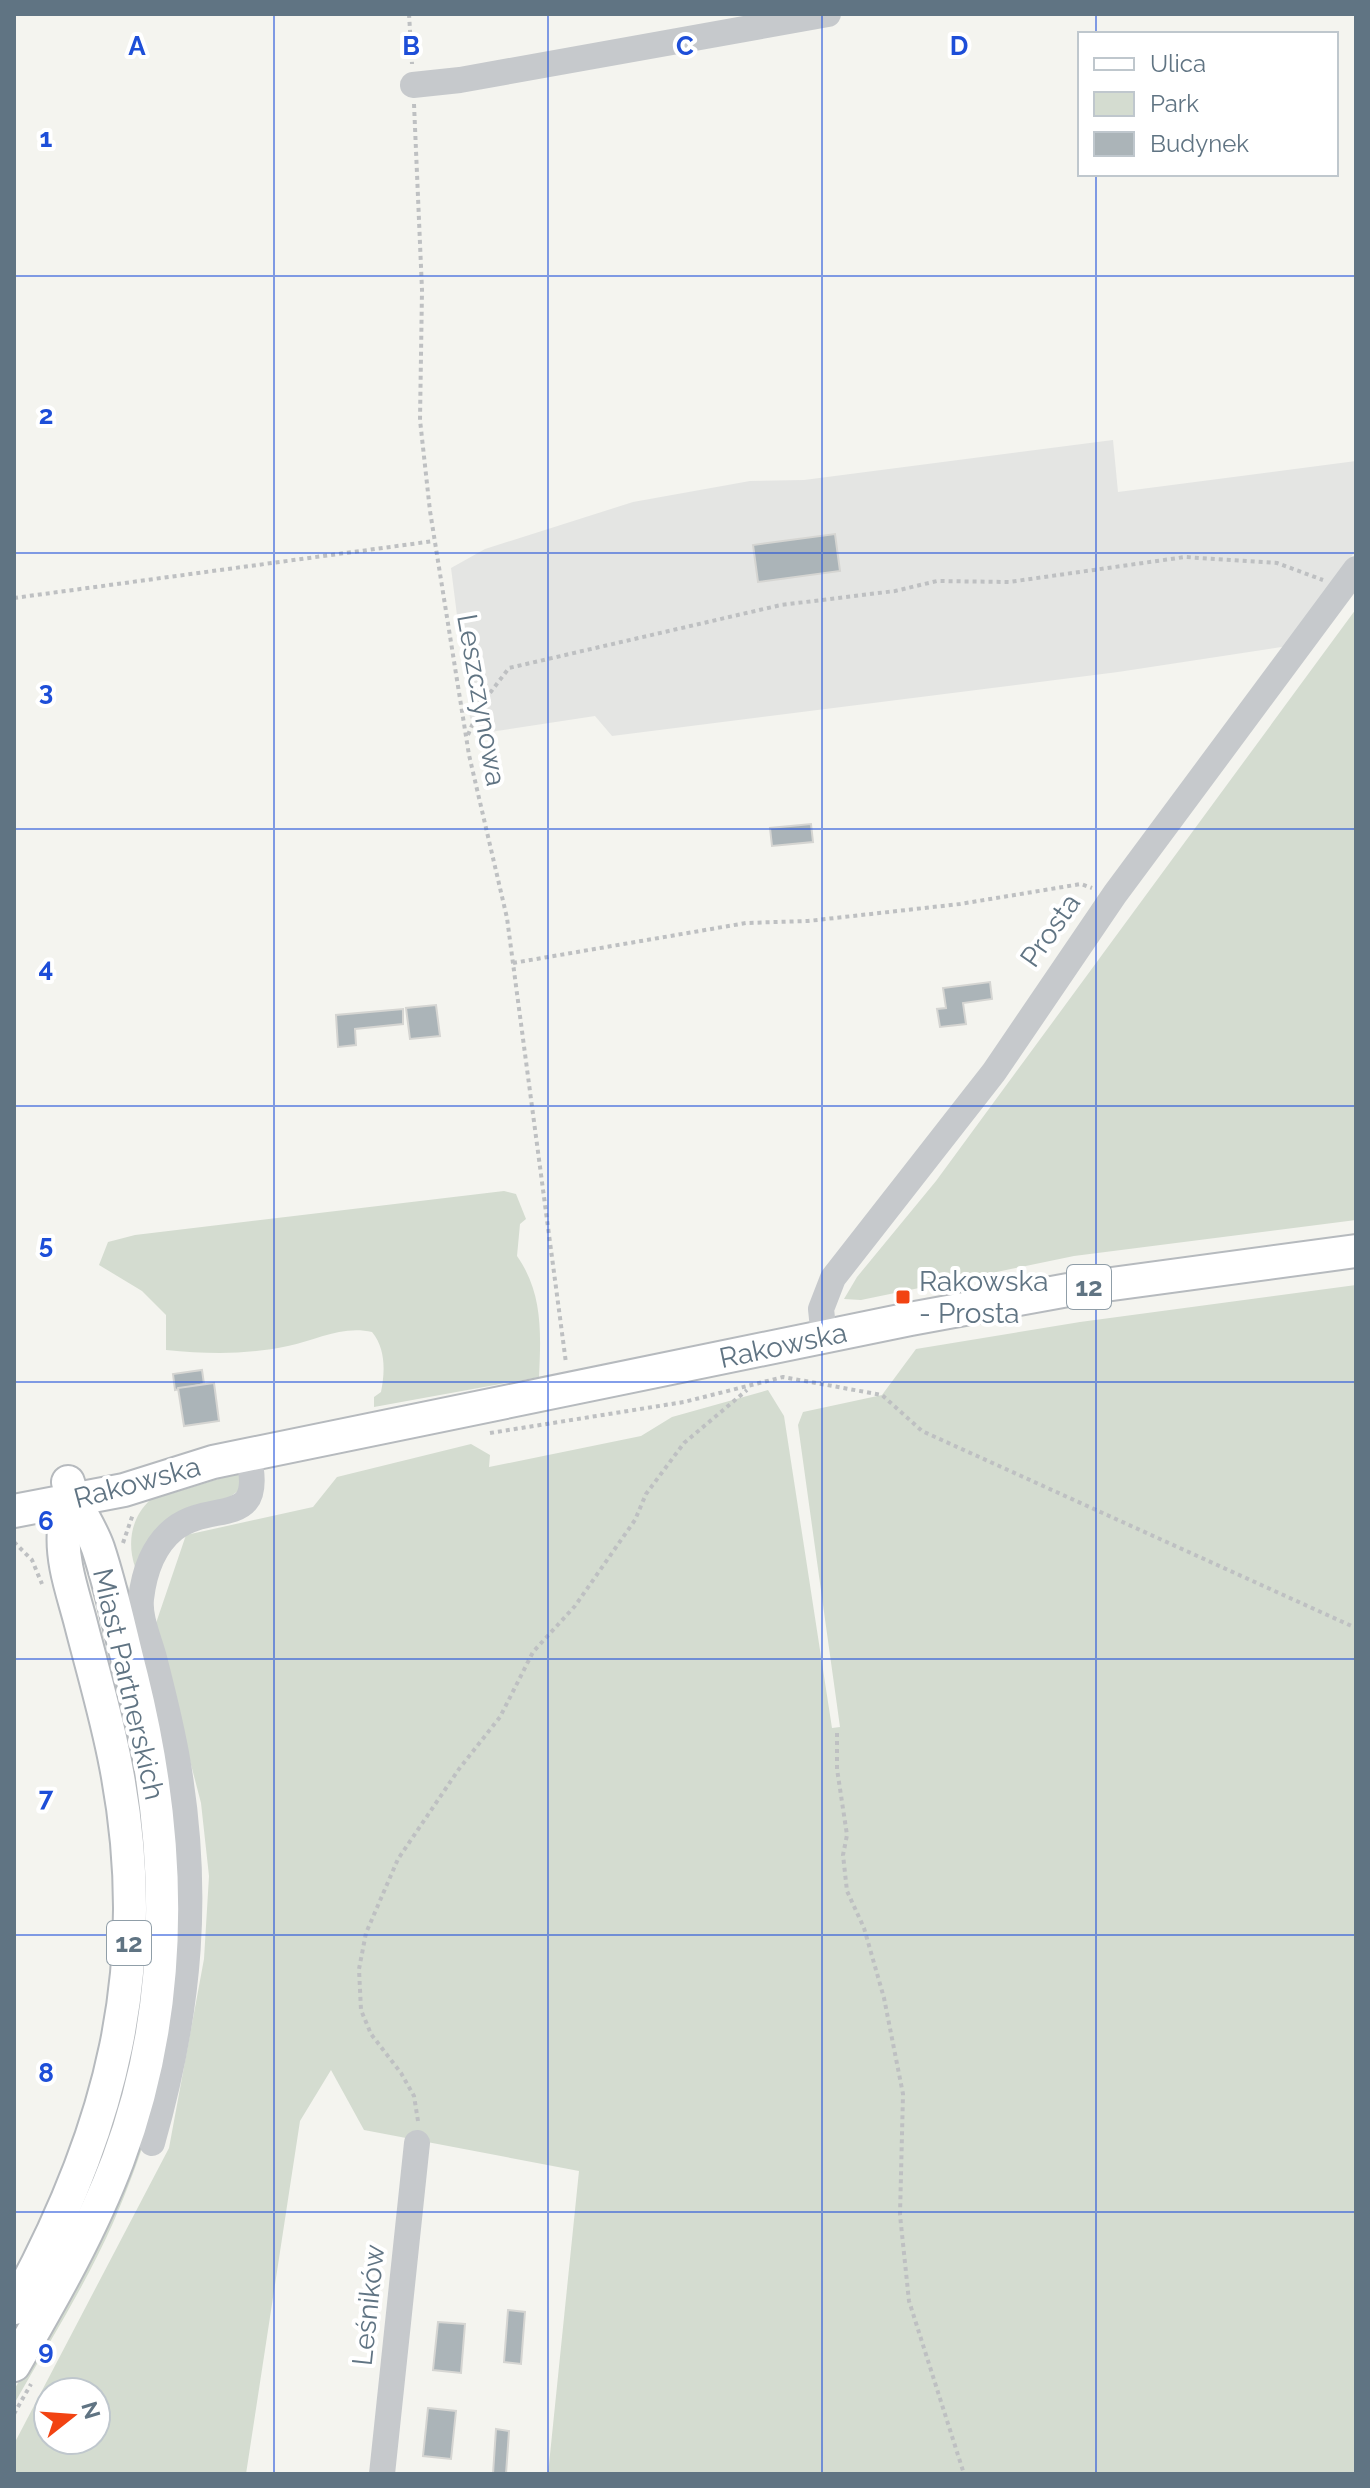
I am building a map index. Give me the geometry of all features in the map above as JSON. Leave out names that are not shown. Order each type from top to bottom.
[{"type":"main road","name":"Rakowska","points":[[14,1495],[124,1490],[213,1462],[824,1337],[1068,1290],[1356,1251]]},
{"type":"main road","name":"Rakowska","points":[[14,1512],[159,1464],[213,1462]]},
{"type":"main road","name":"Miast Partnerskich","points":[[98,1548],[104,1512],[124,1490]]},
{"type":"main road","name":"Miast Partnerskich","points":[[14,2365],[69,2268],[118,2159],[138,2096],[159,1984],[164,1909],[160,1820],[140,1712],[98,1548],[70,1492]]},
{"type":"main road","name":"Miast Partnerskich","points":[[14,2308],[56,2228],[94,2135],[120,2032],[129,1960],[128,1849],[118,1780],[64,1562],[63,1526],[70,1492]]},
{"type":"main road","name":"Miast Partnerskich","points":[[14,1512],[43,1536],[64,1562]]},
{"type":"street","points":[[413,85],[460,80],[828,14]]},
{"type":"street","name":"Prosta","points":[[824,1337],[821,1309],[833,1278],[994,1072],[1115,894],[1349,578]]},
{"type":"street","points":[[152,2143],[173,2068],[188,1968],[192,1890],[176,1752],[141,1603],[145,1574],[153,1554],[175,1528],[237,1509],[247,1501],[254,1477],[248,1455]]},
{"type":"street","name":"Leśników","points":[[382,2474],[417,2143]]},
{"type":"path","name":"Leszczynowa","points":[[409,14],[422,290],[420,420],[434,541],[467,737],[507,918],[569,1388]]},
{"type":"path","points":[[14,598],[434,541]]},
{"type":"path","points":[[467,737],[480,706],[509,668],[781,605],[895,591],[937,581],[1009,582],[1185,557],[1277,563],[1349,578]]},
{"type":"path","points":[[513,963],[746,923],[808,921],[945,906],[1081,884],[1115,894]]},
{"type":"path","points":[[475,1436],[749,1388],[783,1377],[882,1395],[922,1431],[1356,1628]]},
{"type":"path","points":[[417,2143],[414,2096],[401,2073],[371,2034],[361,2010],[359,1969],[366,1933],[393,1871],[459,1769],[500,1717],[533,1652],[575,1606],[635,1520],[646,1494],[684,1443],[749,1388]]},
{"type":"path","points":[[14,1542],[32,1560],[46,1594]]},
{"type":"path","points":[[837,1733],[837,1769],[847,1835],[843,1855],[847,1891],[864,1928],[884,1998],[903,2094],[900,2215],[909,2301],[964,2474]]},
{"type":"shaded area","points":[[1113,440],[1118,492],[1356,461],[1356,550],[1288,646],[1118,672],[612,736],[595,716],[484,733],[470,718],[451,568],[485,549],[633,502],[750,481],[804,480]]},
{"type":"green space","points":[[1356,609],[1356,1220],[1074,1256],[861,1300],[844,1299],[857,1277],[936,1181]]},
{"type":"green space","points":[[504,1191],[516,1194],[526,1219],[520,1224],[517,1256],[532,1284],[536,1299],[540,1329],[539,1377],[374,1407],[374,1397],[381,1392],[384,1369],[380,1346],[372,1332],[351,1330],[257,1351],[212,1353],[166,1350],[166,1315],[142,1291],[99,1265],[108,1242],[135,1235]]},
{"type":"green space","points":[[1356,1285],[1356,2474],[548,2474],[579,2171],[364,2130],[331,2070],[300,2121],[246,2474],[14,2474],[14,2444],[32,2410],[32,2456],[112,2456],[112,2376],[50,2376],[169,2148],[204,1959],[209,1876],[201,1803],[155,1626],[186,1535],[313,1507],[337,1477],[471,1444],[490,1455],[489,1467],[641,1436],[672,1417],[768,1390],[784,1416],[832,1728],[840,1727],[798,1425],[803,1412],[882,1395],[916,1349],[1080,1322]]},
{"type":"green space","points":[[241,1472],[246,1485],[135,1567],[131,1549],[132,1531],[150,1500]]},
{"type":"green space","points":[[119,1583],[128,1586],[150,1671],[167,1752],[178,1830],[182,1906],[179,1983],[167,2060],[145,2139],[113,2223],[78,2292],[14,2404],[14,2390],[88,2256],[114,2201],[150,2097],[166,2023],[173,1950],[173,1878],[167,1806],[155,1733]]},
{"type":"building","points":[[835,534],[840,571],[758,582],[753,545]]},
{"type":"building","points":[[811,824],[813,842],[772,846],[770,828]]},
{"type":"building","points":[[990,982],[992,999],[963,1003],[966,1024],[940,1027],[937,1009],[946,1008],[943,988]]},
{"type":"building","points":[[436,1005],[440,1036],[410,1039],[406,1008]]},
{"type":"building","points":[[403,1009],[403,1024],[355,1029],[356,1045],[338,1047],[336,1015]]},
{"type":"building","points":[[202,1370],[204,1384],[175,1390],[173,1374]]},
{"type":"building","points":[[214,1383],[219,1421],[184,1426],[178,1388]]},
{"type":"building","points":[[508,2310],[525,2312],[521,2364],[504,2362]]},
{"type":"building","points":[[438,2322],[465,2324],[461,2373],[433,2370]]},
{"type":"building","points":[[428,2408],[456,2411],[451,2459],[423,2456]]},
{"type":"building","points":[[496,2429],[509,2431],[506,2474],[493,2474]]},
{"type":"place","name":"Rakowska - Prosta","points":[[903,1297]]}]
